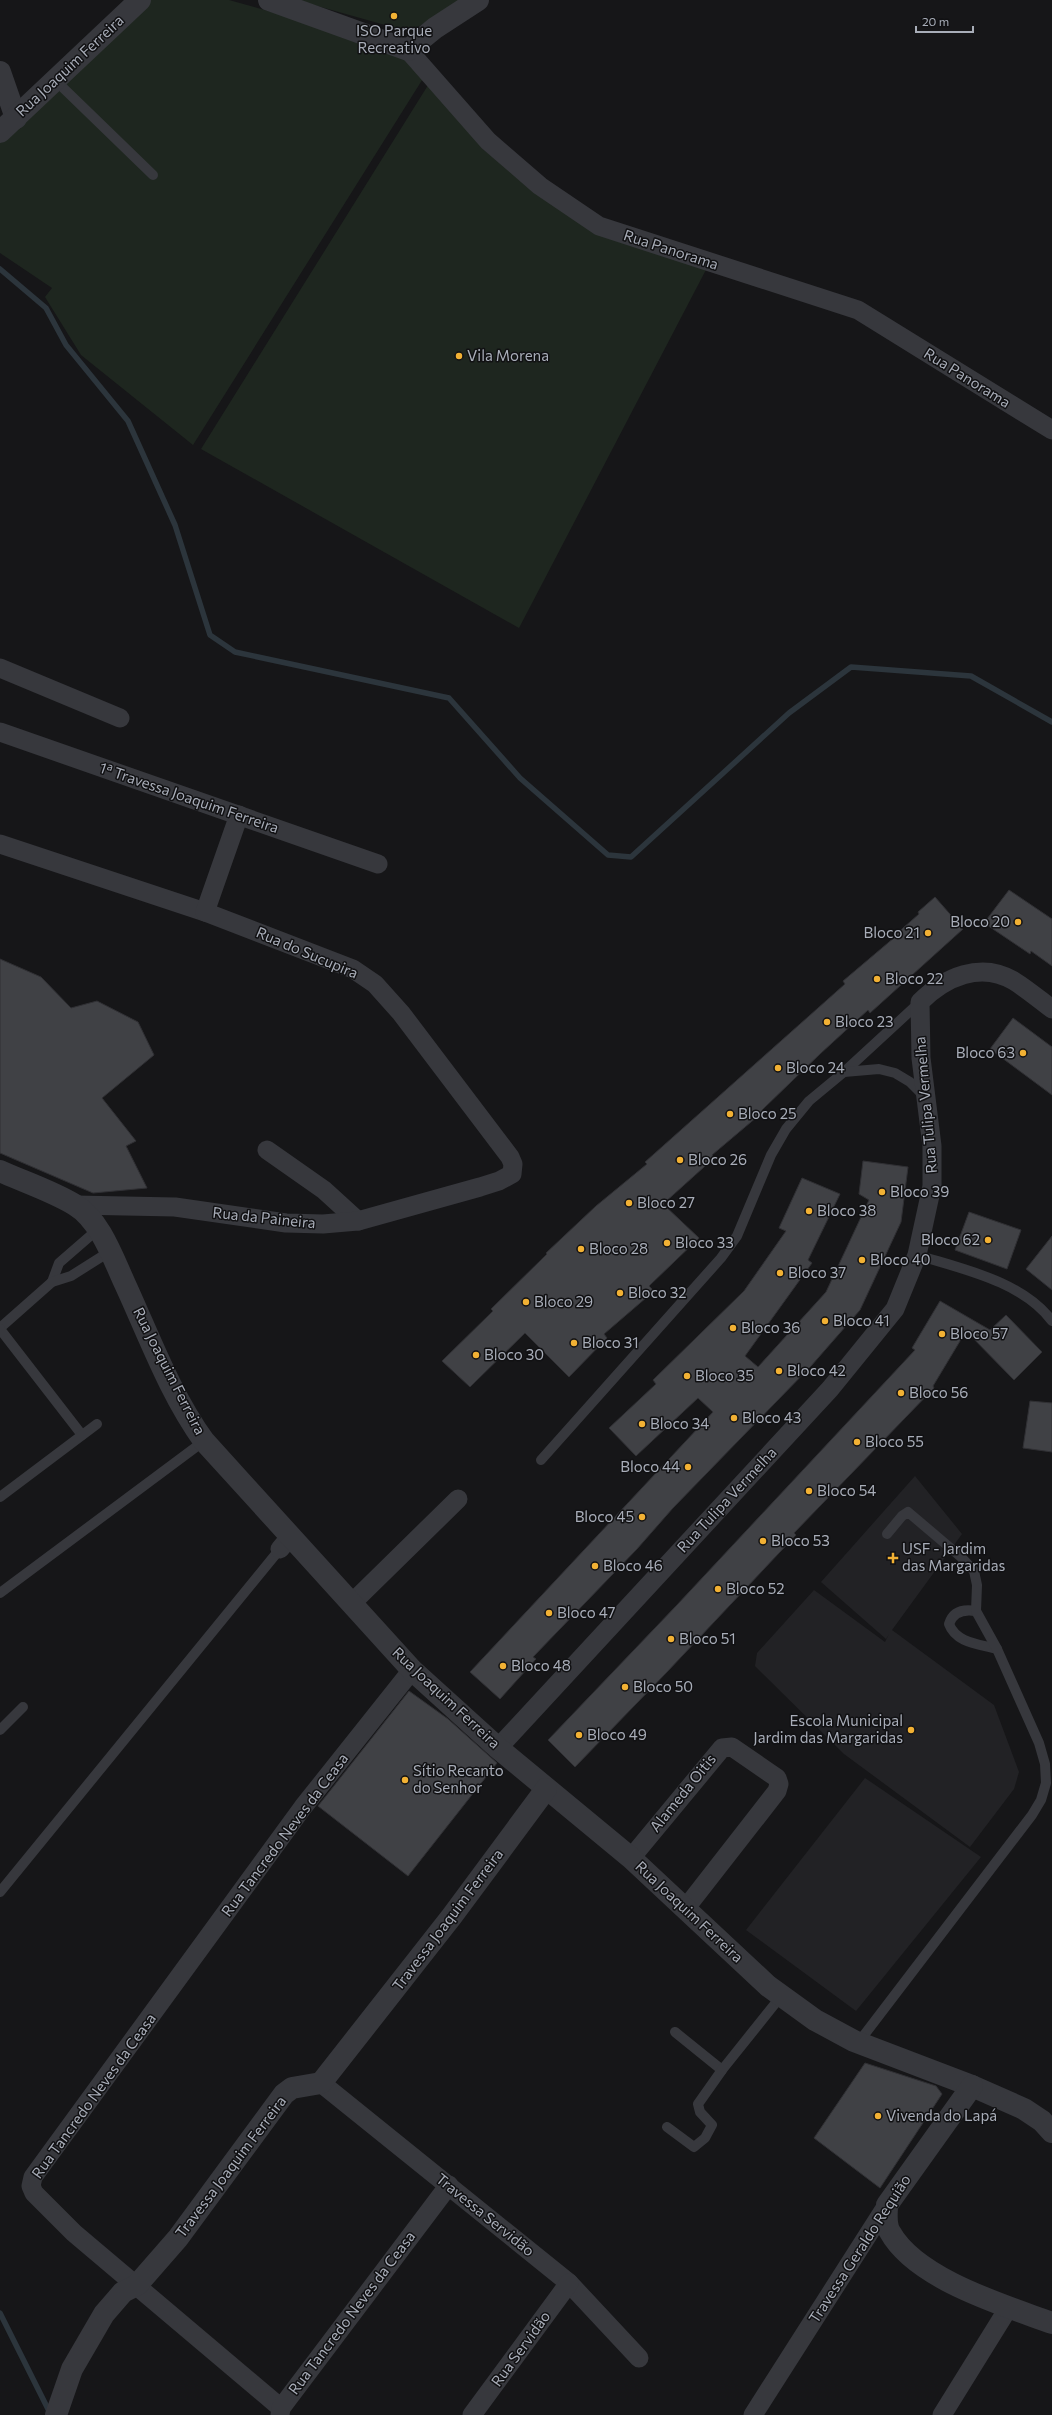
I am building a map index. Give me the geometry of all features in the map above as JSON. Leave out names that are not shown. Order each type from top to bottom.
[{"type":"street","name":"Rua Joaquim Ferreira","points":[[8,125],[140,0]]},
{"type":"street","points":[[269,0],[408,50],[435,28],[478,0]]},
{"type":"street","name":"Rua Panorama","points":[[408,50],[488,141],[540,186],[599,226],[858,310],[1052,430]]},
{"type":"street","points":[[0,72],[8,125]]},
{"type":"street","points":[[0,668],[120,718]]},
{"type":"street","name":"1ª Travessa Joaquim Ferreira","points":[[0,732],[378,864]]},
{"type":"street","points":[[205,912],[239,815]]},
{"type":"street","name":"Rua do Sucupira","points":[[0,844],[205,912],[353,969],[375,984],[401,1013],[510,1157],[514,1170]]},
{"type":"street","points":[[920,1002],[932,990],[945,982],[971,972],[992,974],[1013,980],[1052,1008]]},
{"type":"street","name":"Rua Tulipa Vermelha","points":[[498,1748],[830,1389],[895,1309],[917,1255],[932,1186],[932,1146],[921,1058],[920,1002]]},
{"type":"street","points":[[267,1150],[324,1190],[358,1221]]},
{"type":"street","name":"Rua da Paineira","points":[[76,1205],[175,1207],[286,1223],[323,1224],[358,1221],[500,1181],[509,1177],[514,1170]]},
{"type":"street","name":"Rua Joaquim Ferreira","points":[[0,1171],[76,1205],[98,1230],[182,1404],[204,1440],[285,1543],[352,1603],[412,1670],[498,1748],[631,1858],[768,1986],[815,2020],[858,2043],[972,2086],[1024,2109],[1042,2121],[1052,2132]]},
{"type":"street","points":[[352,1603],[458,1499]]},
{"type":"street","name":"Rua Tancredo Neves da Ceasa","points":[[412,1670],[303,1807],[33,2177],[31,2186],[34,2193],[74,2233],[137,2285],[281,2412],[449,2185]]},
{"type":"street","name":"Alameda Oitis","points":[[631,1858],[722,1748],[732,1747],[777,1778],[780,1784],[777,1792],[685,1909]]},
{"type":"street","name":"Travessa Joaquim Ferreira","points":[[58,2408],[72,2369],[93,2329],[123,2292],[137,2285],[178,2238],[284,2094],[292,2088],[321,2083],[452,1916],[546,1789]]},
{"type":"street","name":"Travessa Servidão","points":[[321,2083],[569,2283],[639,2358]]},
{"type":"street","name":"Travessa Geraldo Requião","points":[[753,2415],[887,2205],[972,2086]]},
{"type":"street","points":[[887,2205],[886,2218],[889,2231],[905,2251],[947,2282],[1052,2323]]},
{"type":"street","name":"Rua Servidão","points":[[472,2415],[569,2283]]},
{"type":"street","points":[[942,2415],[1009,2307]]},
{"type":"lane","points":[[55,80],[153,176]]},
{"type":"lane","points":[[541,1460],[721,1258],[737,1236],[771,1155],[786,1129],[809,1101],[844,1072],[920,1002]]},
{"type":"lane","points":[[844,1072],[879,1069],[895,1073],[910,1082],[927,1099]]},
{"type":"lane","points":[[52,1282],[59,1263],[98,1230]]},
{"type":"lane","points":[[82,1435],[0,1328],[52,1282],[71,1276],[109,1252]]},
{"type":"lane","points":[[917,1255],[1002,1284],[1032,1301],[1052,1321]]},
{"type":"lane","points":[[0,1497],[97,1424]]},
{"type":"lane","points":[[0,1593],[204,1440]]},
{"type":"lane","points":[[858,2043],[1032,1815],[1041,1800],[1046,1774],[1043,1757],[997,1649],[976,1611],[977,1585],[974,1571],[961,1557],[908,1512],[902,1516],[887,1534]]},
{"type":"lane","points":[[0,1892],[285,1543]]},
{"type":"lane","points":[[976,1611],[962,1610],[955,1614],[949,1624],[951,1630],[957,1638],[997,1649]]},
{"type":"lane","points":[[0,1730],[23,1707]]},
{"type":"lane","points":[[667,2127],[694,2147],[701,2143],[712,2128],[712,2125],[700,2112],[698,2104],[722,2070],[782,1995]]},
{"type":"lane","points":[[675,2032],[722,2070]]},
{"type":"shaded area","points":[[149,0],[229,0],[407,50],[424,77],[193,445],[81,355],[45,297],[52,288],[0,253],[0,142]]},
{"type":"shaded area","name":"ISO Parque Recreativo","points":[[296,0],[461,0],[410,32]]},
{"type":"shaded area","name":"Vila Morena","points":[[430,82],[484,150],[576,221],[709,264],[519,628],[201,449]]},
{"type":"shaded area","name":"Escola Municipal Jardim das Margaridas","points":[[915,1476],[962,1534],[892,1630],[994,1705],[1019,1772],[1014,1789],[970,1847],[844,1754],[755,1666],[757,1653],[814,1590],[885,1642],[889,1634],[886,1639],[821,1582]]},
{"type":"shaded area","points":[[865,1778],[981,1857],[856,2011],[746,1930]]},
{"type":"building","name":"Bloco 20","points":[[1009,890],[1052,919],[1052,966],[1031,951],[1030,954],[984,923]]},
{"type":"building","points":[[935,897],[963,929],[870,1013],[868,1010],[820,1054],[762,1110],[764,1111],[712,1155],[714,1158],[663,1204],[699,1238],[649,1286],[654,1291],[604,1334],[607,1338],[569,1377],[525,1333],[470,1387],[442,1361],[493,1311],[491,1309],[547,1254],[546,1253],[596,1206],[647,1164],[645,1162],[845,984],[843,981],[895,937],[894,936],[919,914],[918,912]]},
{"type":"building","points":[[0,959],[41,977],[71,1008],[97,1001],[138,1022],[154,1055],[102,1098],[136,1141],[126,1146],[147,1188],[93,1193],[0,1153]]},
{"type":"building","name":"Bloco 63","points":[[1013,1018],[1052,1047],[1052,1095],[990,1049]]},
{"type":"building","points":[[863,1161],[908,1167],[901,1222],[860,1310],[811,1366],[673,1508],[637,1549],[533,1657],[536,1659],[500,1699],[470,1672],[713,1412],[698,1398],[636,1456],[609,1428],[656,1384],[653,1380],[744,1291],[786,1231],[779,1228],[802,1178],[840,1194],[808,1260],[812,1263],[745,1356],[758,1367],[826,1292],[869,1200],[859,1194]]},
{"type":"building","name":"Bloco 62","points":[[969,1212],[1021,1230],[1007,1269],[955,1250]]},
{"type":"building","points":[[1052,1236],[1052,1290],[1026,1269]]},
{"type":"building","points":[[940,1301],[990,1330],[1006,1315],[1042,1352],[1014,1380],[966,1331],[933,1386],[934,1388],[794,1533],[796,1535],[575,1767],[548,1740],[676,1606],[915,1350],[912,1348]]},
{"type":"building","points":[[1030,1401],[1052,1403],[1052,1452],[1023,1448]]},
{"type":"building","name":"Sítio Recanto do Senhor","points":[[409,1691],[448,1719],[497,1763],[408,1876],[318,1806]]},
{"type":"building","name":"Vivenda do Lapá","points":[[865,2063],[936,2086],[942,2094],[880,2188],[814,2138]]},
{"type":"waterway","points":[[0,269],[46,308],[66,345],[128,421],[175,525],[210,635],[235,652],[449,698],[520,778],[608,855],[631,857],[789,713],[851,667],[971,676],[1052,722]]},
{"type":"waterway","points":[[0,2313],[50,2413]]},
{"type":"place","name":"ISO Parque Recreativo","points":[[394,16]]},
{"type":"place","name":"Vila Morena","points":[[459,356]]},
{"type":"place","name":"Bloco 20","points":[[1018,922]]},
{"type":"place","name":"Bloco 21","points":[[928,933]]},
{"type":"place","name":"Bloco 22","points":[[877,979]]},
{"type":"place","name":"Bloco 23","points":[[827,1022]]},
{"type":"place","name":"Bloco 63","points":[[1023,1053]]},
{"type":"place","name":"Bloco 24","points":[[778,1068]]},
{"type":"place","name":"Bloco 25","points":[[730,1114]]},
{"type":"place","name":"Bloco 26","points":[[680,1160]]},
{"type":"place","name":"Bloco 39","points":[[882,1192]]},
{"type":"place","name":"Bloco 27","points":[[629,1203]]},
{"type":"place","name":"Bloco 38","points":[[809,1211]]},
{"type":"place","name":"Bloco 62","points":[[988,1240]]},
{"type":"place","name":"Bloco 33","points":[[667,1243]]},
{"type":"place","name":"Bloco 28","points":[[581,1249]]},
{"type":"place","name":"Bloco 40","points":[[862,1260]]},
{"type":"place","name":"Bloco 37","points":[[780,1273]]},
{"type":"place","name":"Bloco 32","points":[[620,1293]]},
{"type":"place","name":"Bloco 29","points":[[526,1302]]},
{"type":"place","name":"Bloco 41","points":[[825,1321]]},
{"type":"place","name":"Bloco 36","points":[[733,1328]]},
{"type":"place","name":"Bloco 57","points":[[942,1334]]},
{"type":"place","name":"Bloco 31","points":[[574,1343]]},
{"type":"place","name":"Bloco 30","points":[[476,1355]]},
{"type":"place","name":"Bloco 42","points":[[779,1371]]},
{"type":"place","name":"Bloco 35","points":[[687,1376]]},
{"type":"place","name":"Bloco 56","points":[[901,1393]]},
{"type":"place","name":"Bloco 43","points":[[734,1418]]},
{"type":"place","name":"Bloco 34","points":[[642,1424]]},
{"type":"place","name":"Bloco 55","points":[[857,1442]]},
{"type":"place","name":"Bloco 44","points":[[688,1467]]},
{"type":"place","name":"Bloco 54","points":[[809,1491]]},
{"type":"place","name":"Bloco 45","points":[[642,1517]]},
{"type":"place","name":"Bloco 53","points":[[763,1541]]},
{"type":"place","name":"USF - Jardim das Margaridas","points":[[893,1558]]},
{"type":"place","name":"Bloco 46","points":[[595,1566]]},
{"type":"place","name":"Bloco 52","points":[[718,1589]]},
{"type":"place","name":"Bloco 47","points":[[549,1613]]},
{"type":"place","name":"Bloco 51","points":[[671,1639]]},
{"type":"place","name":"Bloco 48","points":[[503,1666]]},
{"type":"place","name":"Bloco 50","points":[[625,1687]]},
{"type":"place","name":"Escola Municipal Jardim das Margaridas","points":[[911,1730]]},
{"type":"place","name":"Bloco 49","points":[[579,1735]]},
{"type":"place","name":"Sítio Recanto do Senhor","points":[[405,1780]]},
{"type":"place","name":"Vivenda do Lapá","points":[[878,2116]]}]
